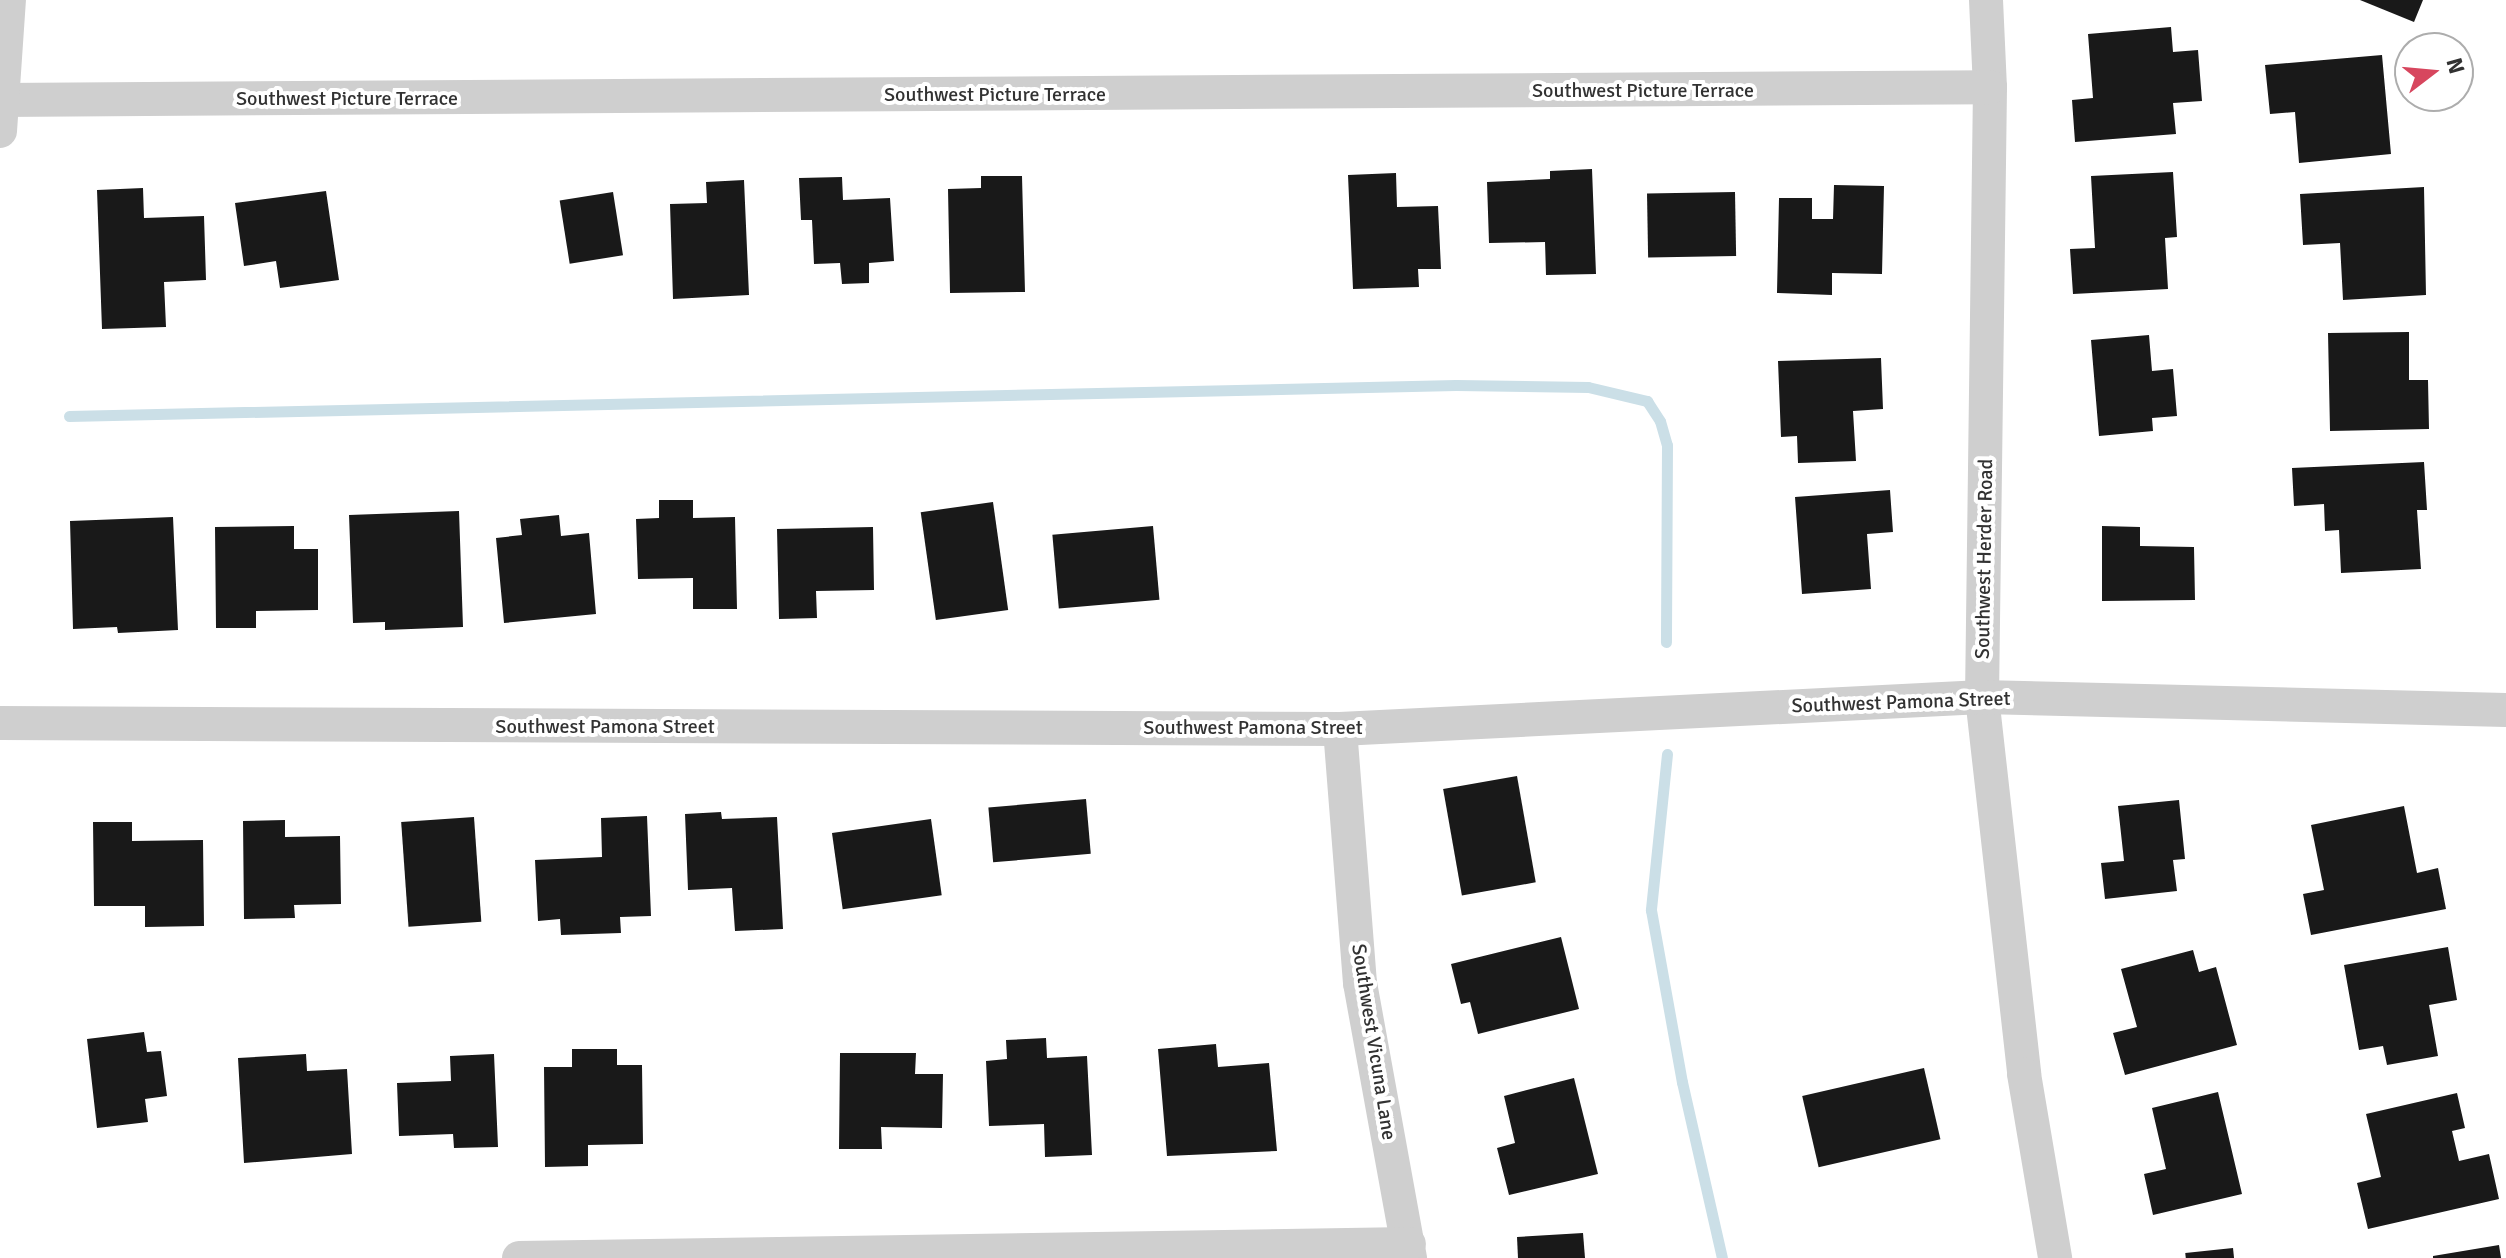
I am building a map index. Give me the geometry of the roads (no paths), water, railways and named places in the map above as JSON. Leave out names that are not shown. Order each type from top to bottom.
[{"type":"street","points":[[0,131],[9,0]]},
{"type":"street","name":"Southwest Herder Road","points":[[1986,0],[1990,87],[1982,697],[2024,1074],[2055,1258]]},
{"type":"street","name":"Southwest Picture Terrace","points":[[0,100],[1990,87]]},
{"type":"street","name":"Southwest Pamona Street","points":[[0,723],[1340,729],[1982,697],[2506,710]]},
{"type":"street","name":"Southwest Vicuna Lane","points":[[1340,729],[1360,983],[1410,1251]]},
{"type":"street","points":[[519,1258],[1410,1251]]},
{"type":"waterway","points":[[69,416],[1456,385],[1588,387],[1647,401],[1660,421],[1667,445],[1666,642]]},
{"type":"waterway","points":[[1667,754],[1651,910],[1682,1082],[1722,1258]]}]
